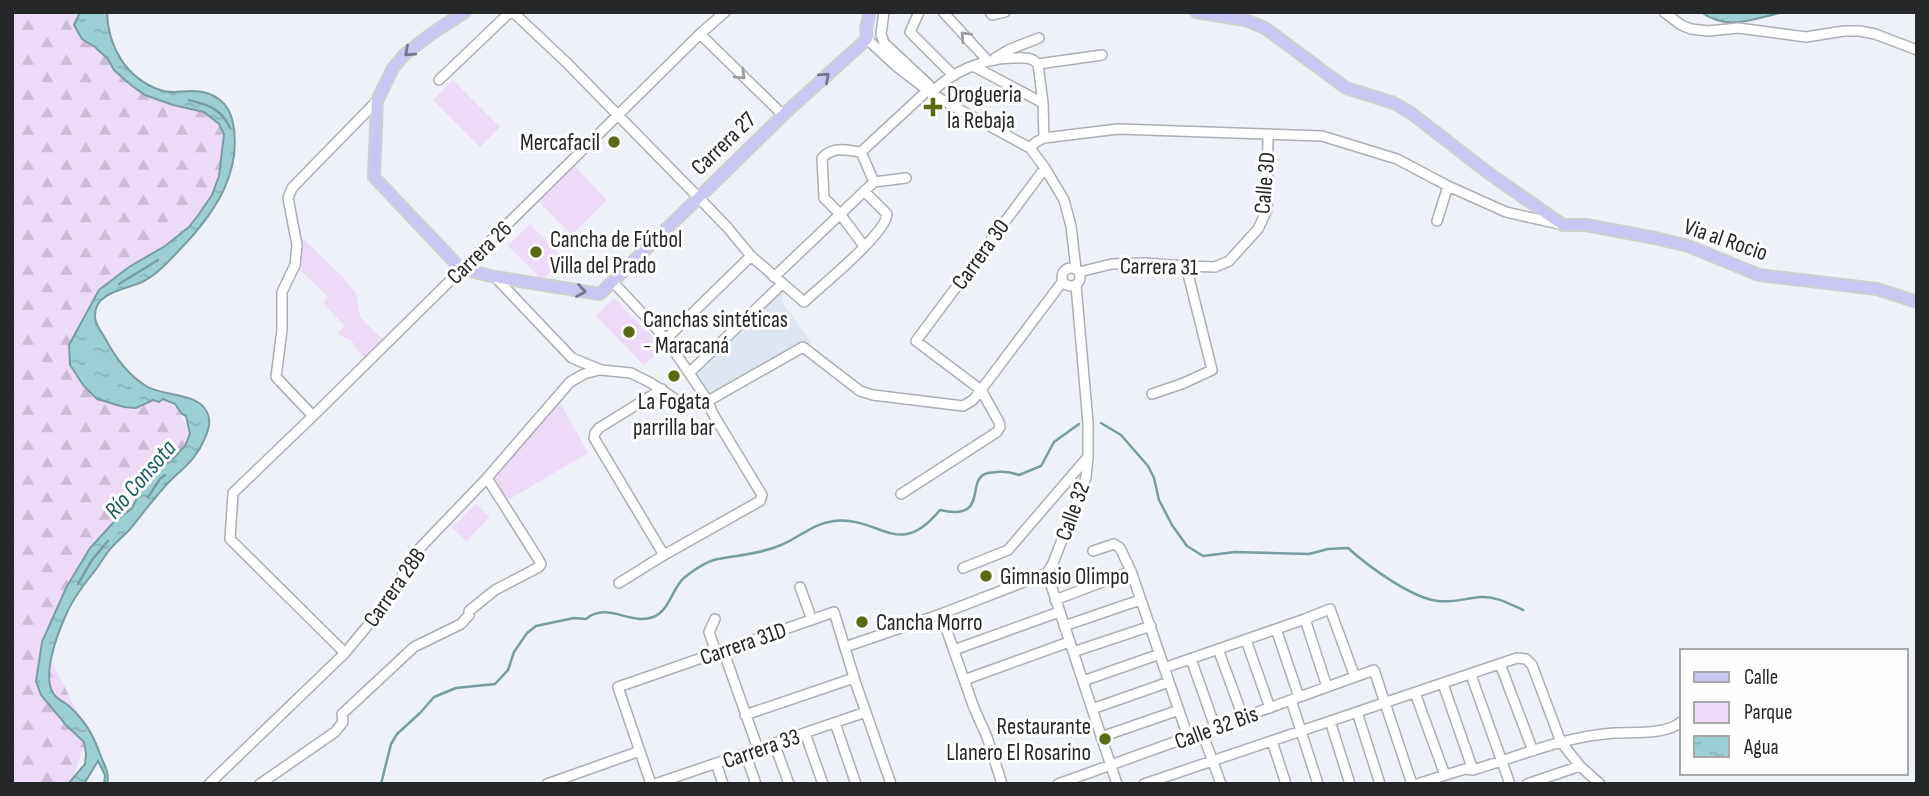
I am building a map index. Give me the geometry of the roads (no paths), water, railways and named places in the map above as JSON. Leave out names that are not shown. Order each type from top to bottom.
[{"type":"main road","points":[[465,12],[405,54],[393,68],[377,101],[374,177],[461,269],[600,295],[613,282]]},
{"type":"main road","points":[[867,39],[866,28],[870,12]]},
{"type":"main road","points":[[1196,12],[1245,20],[1265,28],[1346,88],[1394,103],[1411,113],[1563,225]]},
{"type":"main road","name":"Carrera 27","points":[[613,282],[783,115],[867,39]]},
{"type":"main road","name":"Via al Rocio","points":[[1563,225],[1586,225],[1688,246],[1759,275],[1877,289],[1917,302]]},
{"type":"street","name":"Carrera 26","points":[[345,653],[230,539],[233,493],[724,12]]},
{"type":"street","points":[[884,12],[881,34],[884,43],[931,91]]},
{"type":"street","points":[[919,12],[911,32],[953,75]]},
{"type":"street","points":[[943,12],[991,60],[1027,57],[1034,59],[1038,64],[1043,103],[1044,138]]},
{"type":"street","points":[[990,12],[992,15],[1005,12]]},
{"type":"street","points":[[1664,12],[1681,26],[1691,29],[1708,31],[1738,27],[1806,37],[1860,31],[1917,50]]},
{"type":"street","points":[[439,80],[509,13],[515,14],[698,197],[751,256],[804,302],[887,221],[887,214],[864,191]]},
{"type":"street","points":[[700,34],[783,115]]},
{"type":"street","points":[[860,152],[953,75],[1039,38]]},
{"type":"street","points":[[495,277],[572,358],[601,370],[631,373],[662,389],[678,401],[688,404],[708,401],[803,347],[860,391],[873,395],[963,405],[973,400],[1051,296],[1069,284],[1080,281],[1065,200],[1030,148],[951,105],[875,48],[867,39]]},
{"type":"street","points":[[1038,64],[1102,55]]},
{"type":"street","points":[[973,66],[1043,103]]},
{"type":"street","points":[[313,416],[275,377],[282,330],[282,292],[295,265],[297,245],[288,198],[292,188],[377,101]]},
{"type":"street","points":[[1030,148],[1044,138],[1118,129],[1322,136],[1397,159],[1506,212],[1563,225]]},
{"type":"street","name":"Calle 3D","points":[[1229,261],[1258,229],[1267,210],[1268,135]]},
{"type":"street","points":[[860,152],[838,148],[828,151],[822,158],[824,198],[864,246]]},
{"type":"street","points":[[860,152],[874,182]]},
{"type":"street","name":"Carrera 30","points":[[981,390],[916,341],[1045,168]]},
{"type":"street","points":[[774,277],[874,182],[906,178]]},
{"type":"street","points":[[1437,221],[1448,186]]},
{"type":"street","points":[[666,339],[751,256]]},
{"type":"street","name":"Carrera 31","points":[[1078,271],[1112,264],[1144,263],[1215,267],[1229,261]]},
{"type":"street","points":[[1152,394],[1212,370],[1186,267]]},
{"type":"street","points":[[1069,284],[1063,274],[1078,271]]},
{"type":"street","points":[[613,282],[666,339],[708,401],[713,414],[762,495],[761,500],[619,583]]},
{"type":"street","points":[[689,373],[782,284]]},
{"type":"street","name":"Calle 32","points":[[1047,573],[1086,477],[1088,457],[1079,308],[1069,284]]},
{"type":"street","points":[[570,382],[572,358]]},
{"type":"street","name":"Carrera 28B","points":[[209,784],[345,653],[383,607],[419,549],[487,478],[570,382],[584,374],[601,370]]},
{"type":"street","points":[[662,389],[599,428],[594,438],[664,555]]},
{"type":"street","points":[[901,494],[997,432],[1000,428],[999,422],[981,390]]},
{"type":"street","points":[[963,568],[1008,550],[1088,457]]},
{"type":"street","points":[[260,784],[335,732],[343,722],[342,714],[414,647],[461,624],[469,611],[495,590],[539,567],[541,564],[537,557],[487,478]]},
{"type":"street","points":[[1093,551],[1114,544],[1120,548],[1151,626],[1188,737]]},
{"type":"street","points":[[1055,600],[1131,571]]},
{"type":"street","points":[[891,784],[845,647],[1047,573],[1117,784]]},
{"type":"street","points":[[800,587],[812,620]]},
{"type":"street","points":[[1064,626],[1140,600]]},
{"type":"street","points":[[1164,668],[1330,609],[1355,677]]},
{"type":"street","name":"Carrera 31D","points":[[640,751],[618,687],[834,612],[845,647]]},
{"type":"street","points":[[954,650],[1059,612]]},
{"type":"street","points":[[941,614],[1002,784]]},
{"type":"street","points":[[715,619],[709,632],[720,651],[758,749]]},
{"type":"street","points":[[1305,620],[1327,687]]},
{"type":"street","points":[[1073,652],[1151,626]]},
{"type":"street","points":[[1276,629],[1301,731],[1318,784]]},
{"type":"street","points":[[1246,640],[1269,708]]},
{"type":"street","points":[[964,680],[1069,642]]},
{"type":"street","points":[[1218,649],[1243,717]]},
{"type":"street","points":[[1083,681],[1160,654]]},
{"type":"street","points":[[1144,784],[1517,658],[1526,659],[1532,665],[1561,742],[1580,766],[1600,784]]},
{"type":"street","points":[[1191,659],[1215,727]]},
{"type":"street","points":[[1500,664],[1533,751]]},
{"type":"street","name":"Calle 32 Bis","points":[[1058,784],[1374,670],[1386,702]]},
{"type":"street","points":[[1471,675],[1510,784]]},
{"type":"street","points":[[746,715],[854,678]]},
{"type":"street","points":[[1092,709],[1169,682]]},
{"type":"street","points":[[1443,684],[1473,771]]},
{"type":"street","points":[[1415,693],[1445,775]]},
{"type":"street","points":[[1386,702],[1415,784],[1465,769],[1473,771],[1561,742],[1612,733],[1673,729],[1680,723]]},
{"type":"street","points":[[1101,737],[1179,710]]},
{"type":"street","name":"Carrera 33","points":[[653,784],[686,779],[716,763],[866,712]]},
{"type":"street","points":[[1357,712],[1380,784]]},
{"type":"street","points":[[1330,721],[1350,784]]},
{"type":"street","points":[[835,723],[856,784]]},
{"type":"street","points":[[1202,732],[1221,784]]},
{"type":"street","points":[[805,733],[823,784]]},
{"type":"street","points":[[1272,741],[1286,784]]},
{"type":"street","points":[[774,743],[789,784]]},
{"type":"street","points":[[547,784],[640,751],[653,784]]},
{"type":"street","points":[[745,753],[756,784]]},
{"type":"street","points":[[716,763],[723,784]]},
{"type":"street","points":[[1527,784],[1580,766]]},
{"type":"street","points":[[1180,772],[1185,784]]},
{"type":"water","points":[[80,12],[107,12],[111,37],[121,60],[148,85],[168,92],[207,93],[219,99],[231,116],[235,140],[234,157],[225,188],[198,229],[156,273],[144,281],[114,292],[96,307],[97,324],[113,352],[139,382],[154,390],[183,396],[200,403],[209,418],[200,449],[110,549],[68,610],[55,644],[50,666],[50,685],[55,695],[75,712],[91,734],[106,769],[107,784],[104,784],[105,775],[98,761],[84,784],[68,784],[85,764],[84,742],[41,695],[36,681],[42,642],[66,588],[90,548],[113,523],[132,508],[144,485],[185,446],[190,434],[186,416],[175,404],[163,399],[159,402],[153,400],[136,408],[97,399],[70,365],[69,345],[99,290],[129,267],[165,246],[189,227],[199,214],[212,195],[219,176],[224,134],[219,124],[204,112],[145,95],[131,85],[114,70],[108,59],[82,39],[74,25]]},
{"type":"water","points":[[1701,12],[1784,12],[1731,22],[1711,18]]},
{"type":"waterway","name":"Río Consota","points":[[189,100],[218,112],[230,128]]},
{"type":"waterway","name":"Río Consota","points":[[119,284],[158,260]]},
{"type":"waterway","points":[[1101,423],[1121,435],[1148,466],[1159,500],[1172,525],[1187,546],[1203,556],[1235,552],[1309,554],[1348,548],[1390,580],[1427,599],[1449,601],[1487,597],[1523,610]]},
{"type":"waterway","points":[[381,784],[391,744],[397,734],[434,697],[456,688],[495,684],[508,670],[514,652],[527,633],[536,626],[574,618],[586,619],[602,612],[636,619],[653,617],[663,610],[681,581],[705,564],[773,548],[826,522],[850,521],[889,533],[912,533],[940,510],[955,512],[971,506],[980,478],[985,474],[1011,472],[1019,475],[1041,466],[1054,442],[1079,424]]},
{"type":"waterway","name":"Río Consota","points":[[148,497],[165,475]]},
{"type":"waterway","name":"Río Consota","points":[[78,584],[92,560],[108,541]]},
{"type":"place","name":"Drogueria la Rebaja","points":[[933,107]]},
{"type":"place","name":"Mercafacil","points":[[614,142]]},
{"type":"place","name":"Cancha de Fútbol Villa del Prado","points":[[536,252]]},
{"type":"place","name":"Canchas sintéticas - Maracaná","points":[[629,332]]},
{"type":"place","name":"La Fogata parrilla bar","points":[[674,376]]},
{"type":"place","name":"Gimnasio Olimpo","points":[[986,576]]},
{"type":"place","name":"Cancha Morro","points":[[862,622]]},
{"type":"place","name":"Restaurante Llanero El Rosarino","points":[[1105,739]]}]
